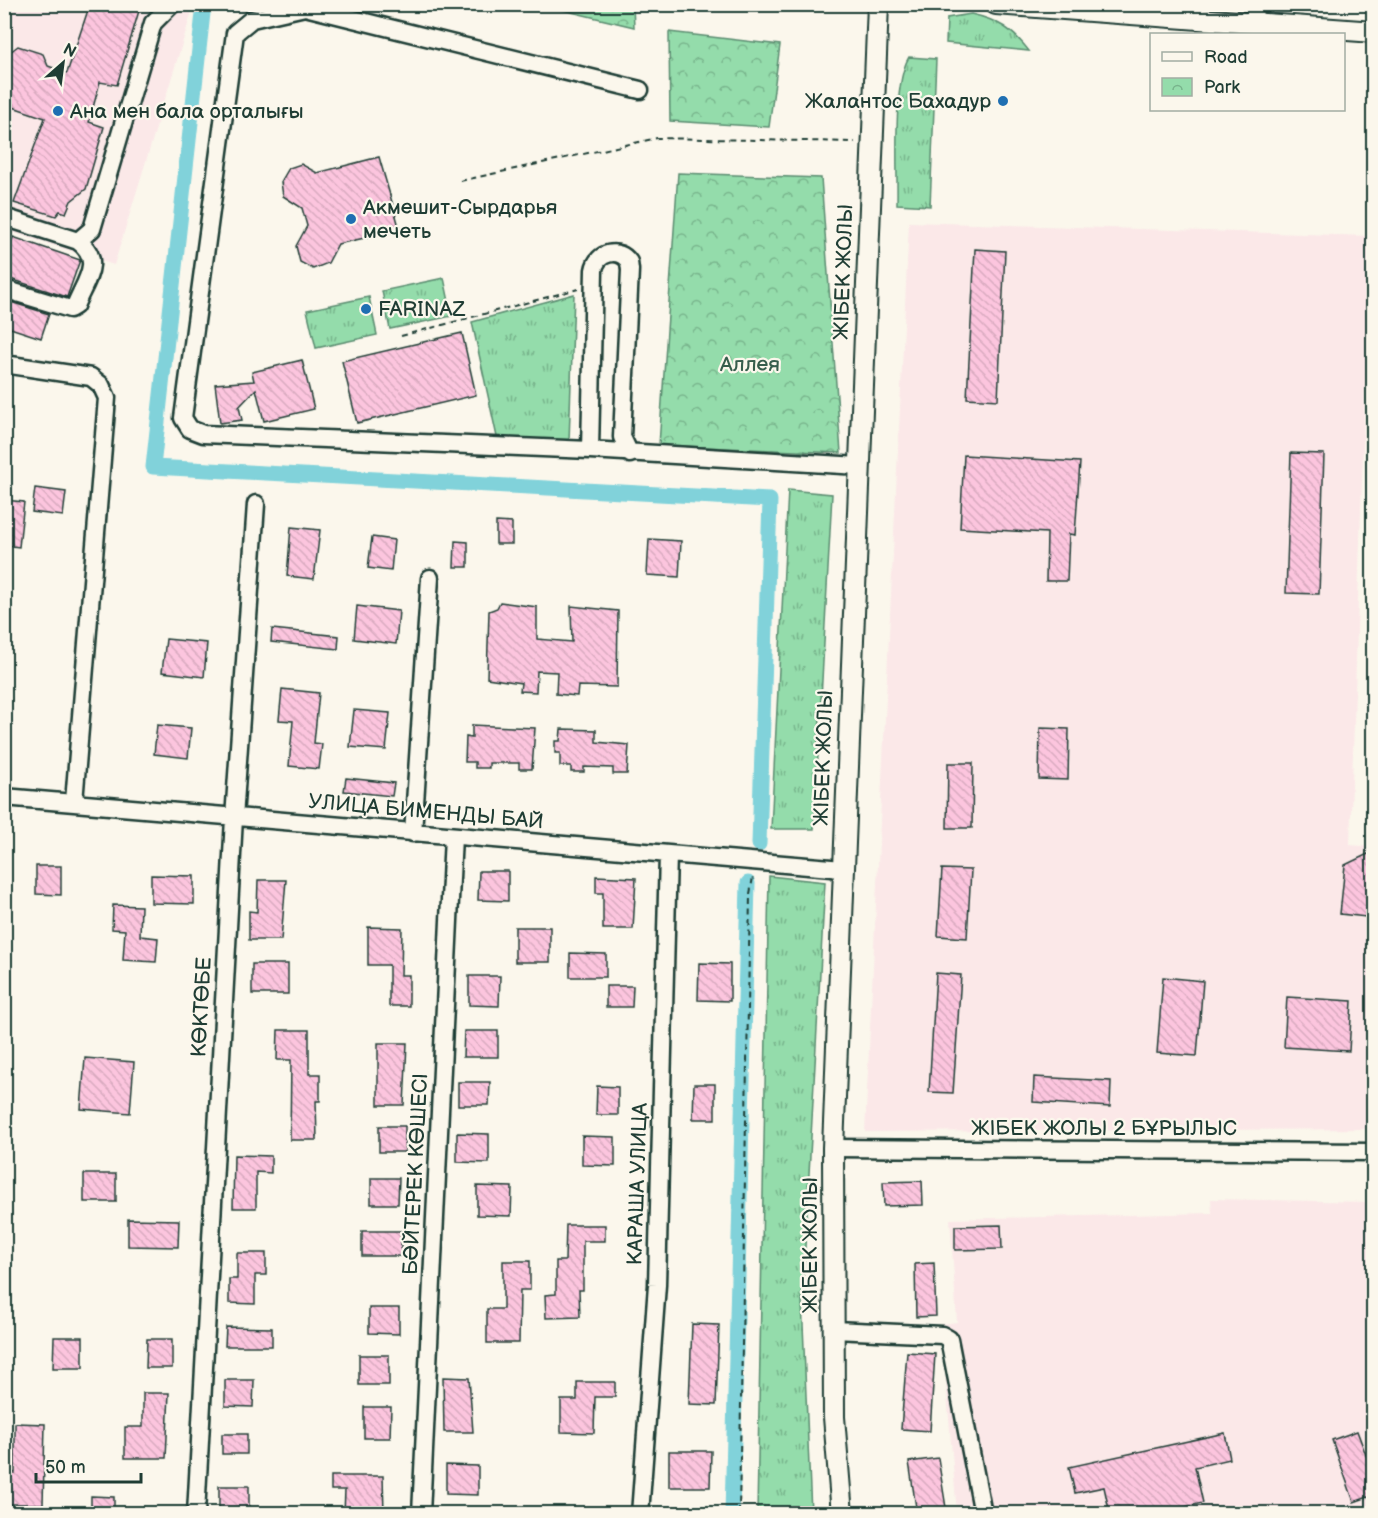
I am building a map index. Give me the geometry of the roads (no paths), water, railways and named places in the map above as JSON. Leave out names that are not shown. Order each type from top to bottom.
[{"type":"main road","name":"ЖІБЕК ЖОЛЫ","points":[[842,1514],[834,1417],[833,1148],[878,4]]},
{"type":"main road","points":[[996,4],[1255,14],[1374,32]]},
{"type":"street","points":[[78,241],[92,229],[153,23],[172,4]]},
{"type":"street","points":[[640,90],[305,7],[252,19],[235,33],[233,44],[183,418],[190,429],[203,434],[590,450],[859,466]]},
{"type":"street","points":[[4,217],[78,241],[91,253],[93,262],[75,306],[70,309],[4,289]]},
{"type":"street","points":[[590,450],[594,270],[598,258],[604,254],[620,254],[629,262],[630,270],[622,436],[630,454]]},
{"type":"street","points":[[4,364],[91,377],[101,385],[107,398],[74,802]]},
{"type":"street","name":"КӨКТӨБЕ","points":[[196,1514],[234,818],[256,504]]},
{"type":"street","points":[[413,833],[430,578]]},
{"type":"street","name":"УЛИЦА БИМЕНДЫ БАЙ","points":[[4,797],[843,869]]},
{"type":"street","name":"БӘЙТЕРЕК КӨШЕСІ","points":[[421,1514],[453,836]]},
{"type":"street","name":"КАРАША УЛИЦА","points":[[640,1514],[657,1285],[668,854]]},
{"type":"street","name":"ЖІБЕК ЖОЛЫ 2 БҰРЫЛЫС","points":[[833,1148],[1374,1152]]},
{"type":"street","points":[[834,1330],[942,1335],[949,1339],[983,1514]]},
{"type":"waterway","points":[[204,4],[153,467],[770,500],[759,844]]},
{"type":"waterway","points":[[732,1514],[748,883]]},
{"type":"place","name":"Жалантос Бахадур","points":[[1003,101]]},
{"type":"place","name":"Ана мен бала орталығы","points":[[58,111]]},
{"type":"place","name":"Акмешит-Сырдарья мечеть","points":[[351,219]]},
{"type":"place","name":"FARINAZ","points":[[366,309]]},
{"type":"park label","name":"Аллея","points":[[750,364]]}]
